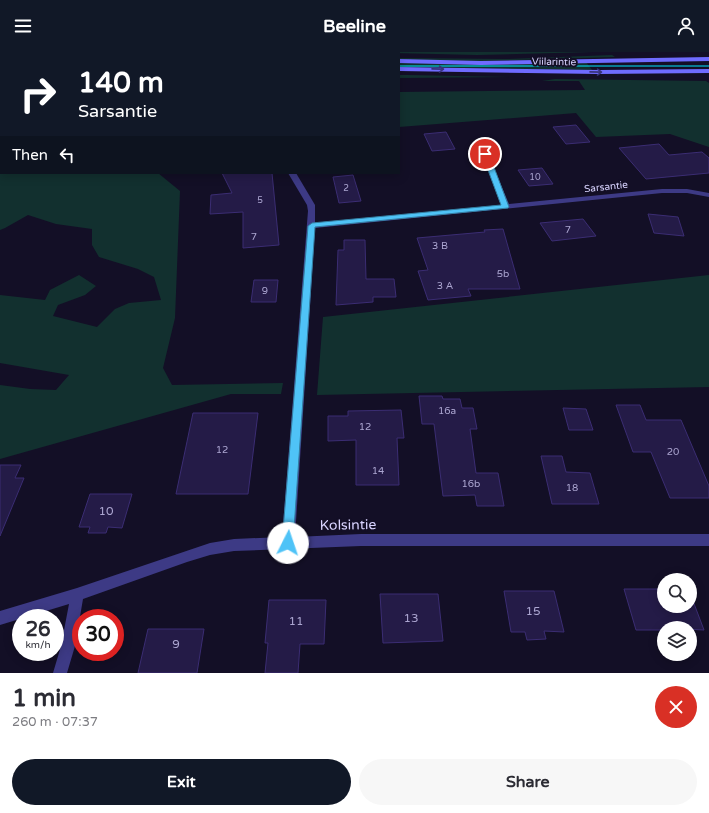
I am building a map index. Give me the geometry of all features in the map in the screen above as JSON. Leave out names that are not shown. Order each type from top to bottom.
[{"type":"main road","name":"Viilarintie","points":[[400,61],[481,63],[709,59]]},
{"type":"main road","name":"Viilarintie","points":[[400,69],[599,72],[709,71]]},
{"type":"street","points":[[485,154],[506,207]]},
{"type":"street","points":[[288,543],[312,226],[311,205],[293,174]]},
{"type":"street","name":"Sarsantie","points":[[312,226],[676,191],[709,195]]},
{"type":"street","name":"Kolsintie","points":[[0,618],[77,595],[187,556],[210,549],[234,546],[361,540],[709,540]]},
{"type":"street","points":[[60,673],[68,646],[77,595]]},
{"type":"green space","points":[[400,52],[594,52],[477,55]]},
{"type":"green space","points":[[612,55],[615,57],[484,61],[400,60],[400,58],[506,59]]},
{"type":"green space","points":[[586,62],[592,70],[400,67],[400,63]]},
{"type":"green space","points":[[400,75],[408,75],[514,77],[400,78]]},
{"type":"green space","points":[[555,79],[706,81],[709,83],[709,147],[670,134],[596,137],[576,113],[400,127],[400,92],[585,90],[579,81],[542,81]]},
{"type":"green space","points":[[0,174],[159,174],[180,191],[175,318],[163,368],[172,385],[283,383],[281,394],[231,394],[0,459],[0,385],[30,389],[56,390],[69,375],[0,363],[0,295],[45,300],[50,290],[79,275],[96,286],[85,295],[58,305],[53,316],[97,327],[115,309],[129,303],[161,300],[154,277],[138,269],[99,257],[92,245],[92,229],[56,224],[28,215],[0,230]]},
{"type":"green space","points":[[709,275],[709,387],[317,395],[323,317]]},
{"type":"building","points":[[576,125],[590,142],[566,144],[553,127]]},
{"type":"building","points":[[446,132],[455,149],[432,151],[424,134]]},
{"type":"building","points":[[659,144],[669,155],[702,152],[709,158],[709,173],[646,179],[619,148]]},
{"type":"building","points":[[542,168],[553,184],[529,186],[518,170]]},
{"type":"building","points":[[222,174],[272,174],[279,245],[243,248],[243,212],[210,214],[211,195],[232,193]]},
{"type":"building","points":[[353,175],[361,201],[339,203],[333,177]]},
{"type":"building","points":[[648,214],[678,217],[684,236],[654,233]]},
{"type":"building","points":[[583,219],[596,236],[552,241],[540,223]]},
{"type":"building","points":[[503,229],[520,289],[468,289],[471,296],[428,300],[418,271],[428,270],[417,238]]},
{"type":"building","points":[[344,240],[365,240],[366,279],[394,279],[396,297],[373,297],[373,302],[336,305],[338,250],[344,250]]},
{"type":"building","points":[[254,280],[278,280],[276,302],[251,302]]},
{"type":"building","points":[[419,396],[442,396],[443,399],[460,399],[462,408],[473,408],[477,429],[470,429],[476,473],[498,473],[504,506],[477,506],[475,495],[443,496],[434,424],[422,424]]},
{"type":"building","points":[[616,405],[640,405],[646,420],[681,420],[709,486],[709,498],[670,498],[651,452],[633,452]]},
{"type":"building","points":[[563,408],[586,409],[593,430],[569,430]]},
{"type":"building","points":[[401,410],[404,438],[397,438],[399,485],[356,485],[356,440],[328,441],[328,416],[348,416],[348,411]]},
{"type":"building","points":[[193,413],[258,413],[248,494],[176,494]]},
{"type":"building","points":[[541,456],[562,456],[566,472],[590,473],[599,504],[552,504]]},
{"type":"building","points":[[0,465],[21,465],[15,478],[24,478],[0,536]]},
{"type":"building","points":[[90,494],[132,494],[122,528],[108,527],[106,533],[88,533],[90,527],[79,527]]},
{"type":"building","points":[[624,589],[657,589],[657,613],[697,613],[697,612],[704,630],[697,630],[697,621],[657,621],[657,630],[636,630]]},
{"type":"building","points":[[504,591],[554,591],[564,632],[544,631],[546,639],[527,640],[525,632],[511,632]]},
{"type":"building","points":[[380,594],[438,594],[443,641],[383,643]]},
{"type":"building","points":[[269,600],[326,600],[324,644],[300,644],[298,673],[265,673],[268,643],[265,643]]},
{"type":"building","points":[[148,629],[204,629],[197,673],[138,673]]},
{"type":"tram line","points":[[400,66],[709,66]]},
{"type":"route","points":[[288,543],[312,226],[506,207],[485,154]]}]
